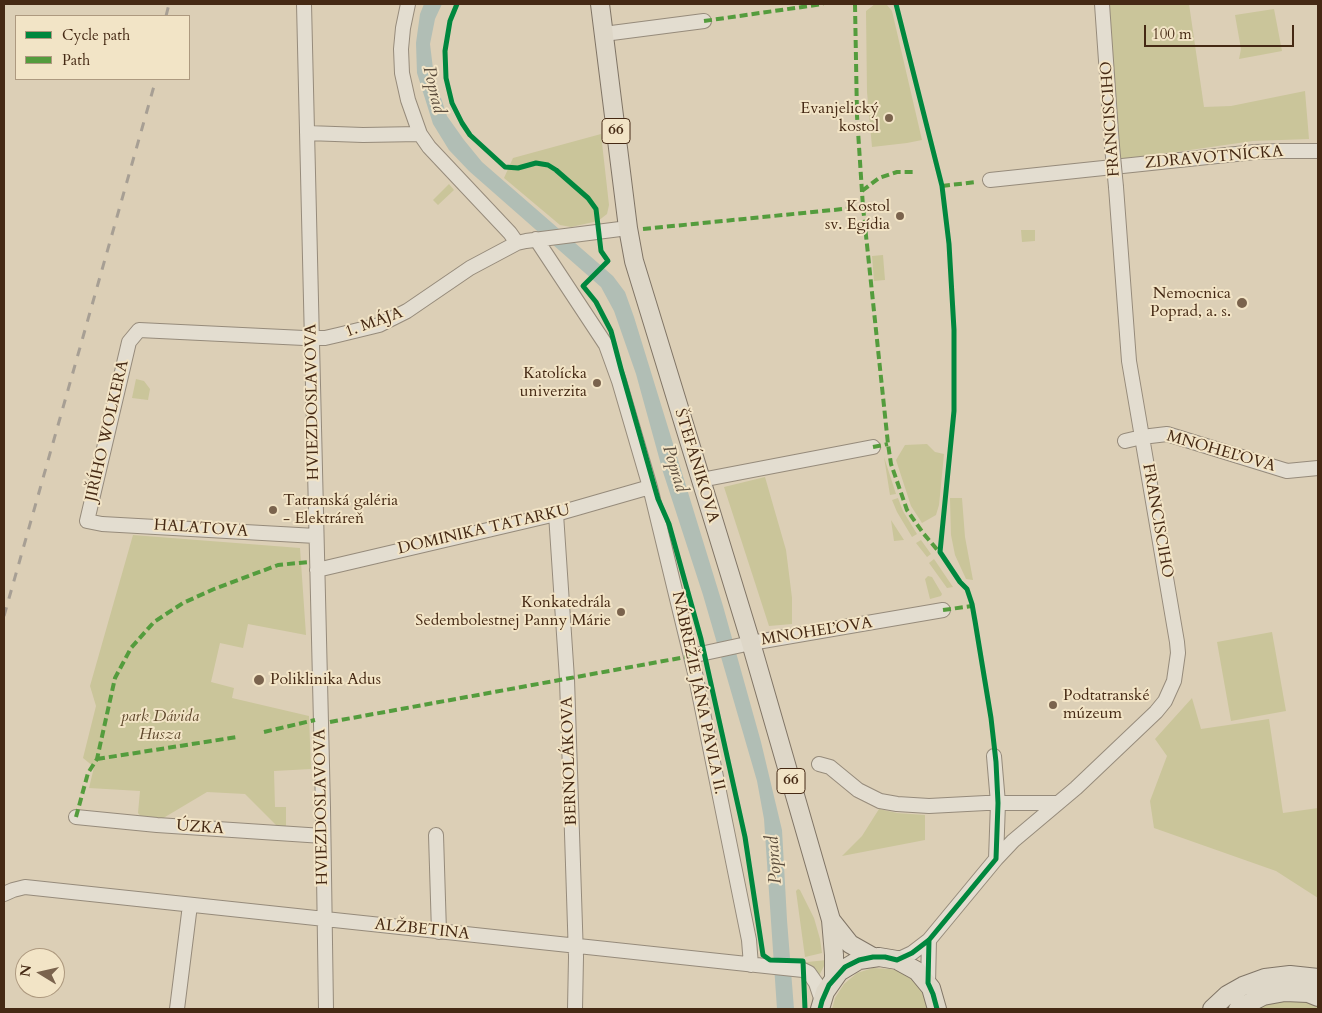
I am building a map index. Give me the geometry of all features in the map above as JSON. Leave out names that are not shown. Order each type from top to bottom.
[{"type":"main road","name":"ŠTEFÁNIKOVA","points":[[601,8],[628,228],[644,296],[701,480],[745,644],[831,920],[834,978]]},
{"type":"main road","name":"ŠTEFÁNIKOVA","points":[[831,920],[850,944],[873,957]]},
{"type":"main road","name":"66","points":[[821,1005],[834,978],[852,963],[873,957],[885,957],[897,960],[911,967],[928,983],[934,994],[937,1009]]},
{"type":"main road","points":[[1212,1009],[1227,995],[1243,986],[1265,978],[1290,976],[1318,978]]},
{"type":"main road","points":[[1238,1009],[1263,996],[1285,992],[1318,997]]},
{"type":"street","name":"HVIEZDOSLAVOVA","points":[[304,4],[326,1009]]},
{"type":"street","points":[[408,4],[401,49],[402,73],[408,100],[420,134],[429,147],[506,229],[517,244]]},
{"type":"street","name":"FRANCISCIHO","points":[[897,960],[912,953],[929,940],[996,859],[1156,712],[1174,681],[1178,653],[1177,642],[1129,361],[1102,4]]},
{"type":"street","points":[[604,34],[704,20]]},
{"type":"street","points":[[307,133],[363,135],[420,134]]},
{"type":"street","name":"ZDRAVOTNÍCKA","points":[[990,180],[1255,152],[1318,152]]},
{"type":"street","name":"1. MÁJA","points":[[129,342],[139,330],[311,338],[338,336],[390,320],[419,304],[470,268],[517,244],[541,239],[628,228]]},
{"type":"street","name":"NÁBREŽIE JÁNA PAVLA II.","points":[[541,239],[606,345],[619,381],[650,487],[692,656],[749,940],[751,965]]},
{"type":"street","name":"JIŘÍHO WOLKERA","points":[[87,521],[129,342]]},
{"type":"street","name":"MNOHEĽOVA","points":[[1125,441],[1167,434],[1287,470],[1318,468]]},
{"type":"street","points":[[701,480],[873,447]]},
{"type":"street","name":"DOMINIKA TATARKU","points":[[317,570],[556,514],[650,487]]},
{"type":"street","name":"BERNOLÁKOVA","points":[[556,514],[567,680],[576,946],[575,1009]]},
{"type":"street","name":"HALATOVA","points":[[87,521],[102,524],[316,536]]},
{"type":"street","name":"MNOHEĽOVA","points":[[692,656],[745,644],[943,610]]},
{"type":"street","points":[[994,756],[998,803],[996,859]]},
{"type":"street","points":[[819,764],[830,767],[858,790],[880,800],[896,804],[929,806],[998,803],[1058,804]]},
{"type":"street","name":"ÚZKA","points":[[76,817],[157,825],[323,836]]},
{"type":"street","points":[[436,835],[439,932]]},
{"type":"street","name":"ALŽBETINA","points":[[4,894],[25,888],[803,970],[809,973],[816,982],[821,1005]]},
{"type":"street","points":[[177,1009],[190,905]]},
{"type":"street","points":[[928,983],[929,940]]},
{"type":"green space","points":[[875,4],[887,5],[892,11],[922,140],[872,147],[867,92],[866,11]]},
{"type":"green space","points":[[1108,4],[1189,4],[1204,107],[1231,106],[1305,91],[1309,139],[1253,141],[1120,160]]},
{"type":"green space","points":[[1274,9],[1282,51],[1239,59],[1241,49],[1235,15]]},
{"type":"green space","points":[[601,134],[609,205],[607,214],[598,221],[571,227],[560,225],[504,178],[513,158]]},
{"type":"green space","points":[[449,184],[454,190],[438,205],[433,200]]},
{"type":"green space","points":[[1021,230],[1035,230],[1035,241],[1022,242]]},
{"type":"green space","points":[[883,255],[885,280],[874,281],[872,256]]},
{"type":"green space","points":[[136,379],[144,381],[150,389],[148,400],[132,398]]},
{"type":"green space","points":[[927,444],[935,452],[944,454],[939,505],[936,515],[922,523],[911,506],[896,460],[905,445]]},
{"type":"green space","points":[[884,457],[896,494],[890,495]]},
{"type":"green space","points":[[765,477],[786,550],[792,598],[792,624],[769,626],[724,487]]},
{"type":"green space","points":[[898,498],[903,511],[917,534],[912,537],[892,500]]},
{"type":"green space","points":[[950,498],[962,498],[965,537],[973,580],[966,579],[955,555],[951,535]]},
{"type":"green space","points":[[891,520],[904,540],[894,541]]},
{"type":"green space","name":"park Dávida Husza","points":[[133,535],[300,548],[306,635],[248,624],[243,648],[220,643],[211,682],[234,688],[232,698],[309,716],[311,769],[274,771],[275,807],[286,807],[286,830],[280,829],[245,794],[207,792],[160,820],[142,818],[138,813],[140,791],[89,788],[94,767],[83,758],[96,706],[90,686]]},
{"type":"green space","points":[[921,540],[931,554],[927,557],[916,543]]},
{"type":"green space","points":[[934,559],[953,587],[947,588],[929,563]]},
{"type":"green space","points":[[928,576],[932,577],[942,594],[941,596],[930,599],[925,579]]},
{"type":"green space","points":[[1272,632],[1286,711],[1231,721],[1217,642]]},
{"type":"green space","points":[[1192,698],[1201,729],[1269,719],[1283,813],[1318,808],[1318,898],[1276,871],[1154,828],[1150,801],[1167,756],[1155,739]]},
{"type":"green space","points":[[879,809],[897,813],[925,815],[925,840],[842,856],[862,836]]},
{"type":"green space","points":[[798,889],[814,918],[822,953],[805,957],[796,891]]},
{"type":"green space","points":[[827,960],[819,976],[804,965],[807,962]]},
{"type":"green space","points":[[873,968],[898,971],[913,980],[923,993],[928,1009],[832,1009],[835,998],[844,984],[857,973]]},
{"type":"green space","points":[[1287,998],[1318,1003],[1318,1009],[1249,1009],[1267,1002]]},
{"type":"water","name":"Poprad","points":[[424,4],[442,4],[435,19],[430,44],[434,77],[447,116],[482,162],[613,276],[625,292],[723,606],[761,742],[782,830],[794,1009],[777,1009],[764,819],[757,781],[703,595],[663,472],[636,374],[614,311],[601,287],[469,171],[449,150],[433,124],[417,73],[416,43],[420,14]]},
{"type":"railway","points":[[166,15],[169,4]]},
{"type":"railway","points":[[4,616],[156,80]]},
{"type":"marked path","points":[[704,21],[823,4]]},
{"type":"marked path","points":[[855,4],[857,116],[863,207],[891,464],[907,510],[940,553]]},
{"type":"marked path","points":[[862,191],[879,178],[897,172],[914,172]]},
{"type":"marked path","points":[[942,186],[976,182]]},
{"type":"marked path","points":[[643,229],[863,207]]},
{"type":"marked path","points":[[873,447],[888,444]]},
{"type":"marked path","points":[[76,817],[88,773],[97,759],[115,678],[131,648],[154,622],[183,603],[214,589],[278,565],[309,562]]},
{"type":"marked path","points":[[943,610],[972,606]]},
{"type":"marked path","points":[[330,722],[691,656]]},
{"type":"marked path","points":[[264,732],[315,720]]},
{"type":"marked path","points":[[97,759],[237,737]]},
{"type":"cycle path","points":[[457,4],[450,21],[445,51],[446,78],[452,103],[470,135],[505,167],[518,168],[536,163],[548,165],[588,198],[596,209],[601,251],[608,261],[583,286],[596,302],[611,331],[658,499],[669,524],[701,639],[745,837],[763,955],[770,960],[803,961],[805,1009]]},
{"type":"cycle path","points":[[820,1009],[829,985],[845,967],[859,960],[873,957],[897,960],[912,953],[929,940],[996,859],[998,803],[996,762],[991,718],[972,604],[967,589],[960,582],[940,552],[954,411],[954,330],[949,244],[942,186],[896,4]]},
{"type":"cycle path","points":[[929,940],[928,983],[937,1009]]},
{"type":"place","name":"Evanjelický kostol","points":[[889,118]]},
{"type":"place","name":"Kostol sv. Egídia","points":[[900,216]]},
{"type":"place","name":"Nemocnica Poprad, a. s.","points":[[1242,303]]},
{"type":"place","name":"Katolícka univerzita","points":[[597,383]]},
{"type":"place","name":"Tatranská galéria - Elektráreň","points":[[273,510]]},
{"type":"place","name":"Konkatedrála Sedembolestnej Panny Márie","points":[[621,612]]},
{"type":"place","name":"Poliklinika Adus","points":[[259,680]]},
{"type":"place","name":"Podtatranské múzeum","points":[[1053,705]]}]
